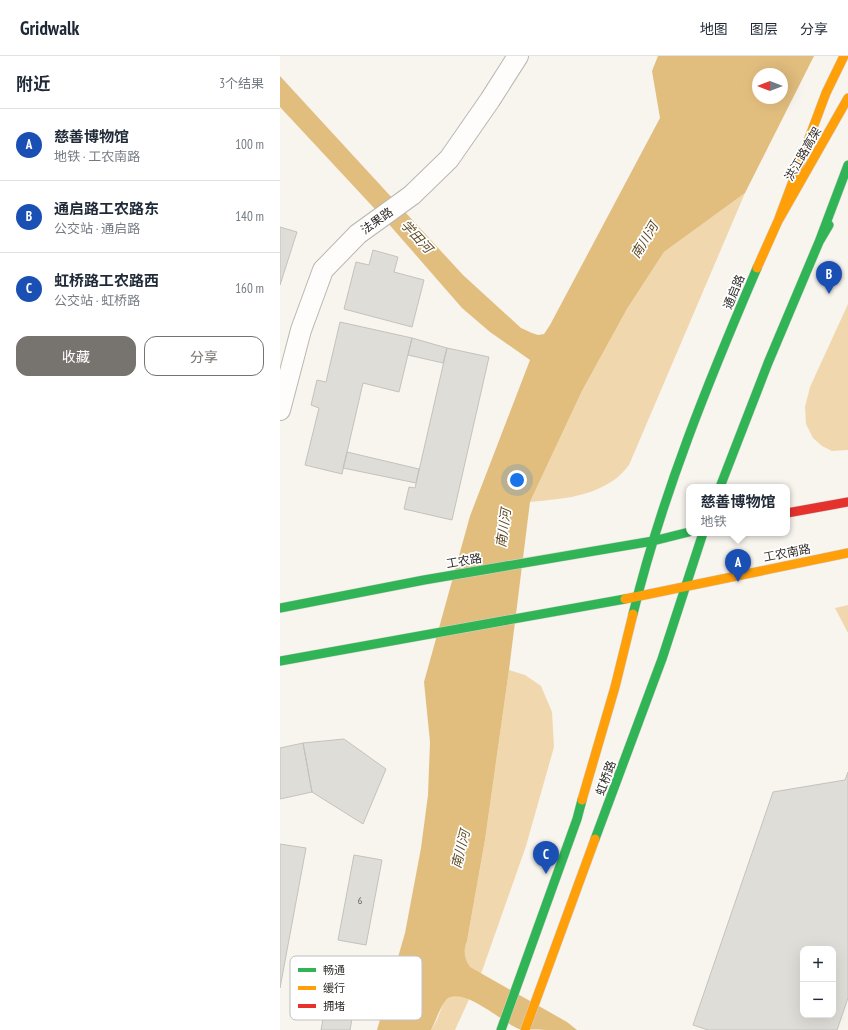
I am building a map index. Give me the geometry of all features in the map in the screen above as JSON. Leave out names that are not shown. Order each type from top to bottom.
[{"type":"main road","name":"通启路","points":[[653,541],[678,466],[723,349],[778,221],[826,92],[844,56]]},
{"type":"main road","name":"洪江路高架","points":[[778,221],[848,98]]},
{"type":"main road","points":[[721,484],[768,363],[819,242],[848,166]]},
{"type":"main road","points":[[819,242],[848,190]]},
{"type":"main road","points":[[790,512],[848,502]]},
{"type":"main road","points":[[653,541],[686,533]]},
{"type":"main road","name":"虹桥路","points":[[525,1030],[660,667],[702,536]]},
{"type":"main road","name":"工农路","points":[[280,608],[424,580],[653,541]]},
{"type":"main road","name":"虹桥路","points":[[500,1030],[577,818],[615,687],[637,597],[653,541]]},
{"type":"main road","name":"工农南路","points":[[637,597],[848,553]]},
{"type":"main road","points":[[280,660],[413,638],[637,597]]},
{"type":"street","name":"法果路","points":[[280,410],[301,330],[323,270],[358,234],[412,195],[449,159],[490,100],[518,56]]},
{"type":"shaded area","points":[[745,193],[629,465],[614,480],[582,495],[530,502],[582,391],[627,309],[664,252]]},
{"type":"shaded area","points":[[848,304],[848,450],[832,451],[822,446],[813,438],[806,424],[805,407],[810,387]]},
{"type":"shaded area","points":[[848,605],[848,633],[835,608]]},
{"type":"shaded area","points":[[509,670],[525,675],[541,686],[552,712],[554,747],[526,846],[482,971],[455,1030],[431,1030],[437,1020],[467,941],[485,840]]},
{"type":"water","points":[[658,56],[814,56],[745,193],[664,252],[627,309],[582,391],[530,502],[509,670],[485,840],[465,954],[466,961],[470,967],[567,1022],[577,1030],[519,1029],[484,1007],[456,996],[446,1000],[431,1030],[377,1030],[380,1020],[422,1020],[422,956],[398,956],[405,933],[421,848],[428,795],[430,742],[424,682],[470,516],[530,360],[490,332],[462,308],[387,222],[280,107],[280,76],[463,275],[521,328],[538,335],[544,334],[660,118],[652,71]]},
{"type":"building","points":[[280,227],[297,232],[280,285]]},
{"type":"building","points":[[373,250],[398,257],[394,272],[424,280],[412,327],[344,309],[356,262],[369,265]]},
{"type":"building","points":[[340,322],[412,338],[399,392],[363,383],[342,474],[305,465],[319,408],[311,405],[317,380],[326,382]]},
{"type":"building","points":[[412,338],[447,348],[443,363],[408,355]]},
{"type":"building","points":[[447,348],[489,357],[452,520],[404,509],[409,487],[415,488]]},
{"type":"building","points":[[347,452],[419,469],[416,483],[343,468]]},
{"type":"building","points":[[344,739],[386,769],[363,824],[312,792],[303,743]]},
{"type":"building","points":[[303,743],[312,792],[280,799],[280,748]]},
{"type":"building","points":[[848,772],[848,998],[837,1030],[708,1030],[693,1025],[773,792],[845,780]]},
{"type":"building","points":[[280,844],[306,848],[280,988]]},
{"type":"building","points":[[354,855],[382,860],[366,945],[338,940]]},
{"type":"building","points":[[323,1020],[352,1020],[350,1030],[321,1030]]},
{"type":"traffic: fast","points":[[819,242],[848,165]]},
{"type":"traffic: fast","points":[[721,484],[768,363],[819,242],[829,225]]},
{"type":"traffic: fast","points":[[633,614],[658,525],[672,482],[704,395],[757,268]]},
{"type":"traffic: fast","points":[[280,608],[424,580],[653,541],[686,533]]},
{"type":"traffic: fast","points":[[595,839],[662,659],[702,536]]},
{"type":"traffic: fast","points":[[280,661],[625,599]]},
{"type":"traffic: fast","points":[[501,1030],[577,819],[582,800]]},
{"type":"traffic: slow","points":[[757,268],[778,221],[826,93],[844,56]]},
{"type":"traffic: slow","points":[[778,221],[848,98]]},
{"type":"traffic: slow","points":[[625,599],[848,553]]},
{"type":"traffic: slow","points":[[582,800],[615,687],[633,614]]},
{"type":"traffic: slow","points":[[525,1030],[595,839]]},
{"type":"traffic: jam","points":[[790,512],[848,502]]},
{"type":"place","name":"通启路工农路东","points":[[829,294]]},
{"type":"place","name":"慈善博物馆","points":[[738,582]]},
{"type":"place","name":"虹桥路工农路西","points":[[546,874]]},
{"type":"water label","name":"学田河","points":[[417,236]]},
{"type":"water label","name":"南川河","points":[[644,240]]},
{"type":"water label","name":"南川河","points":[[503,528]]},
{"type":"water label","name":"南川河","points":[[460,849]]}]
